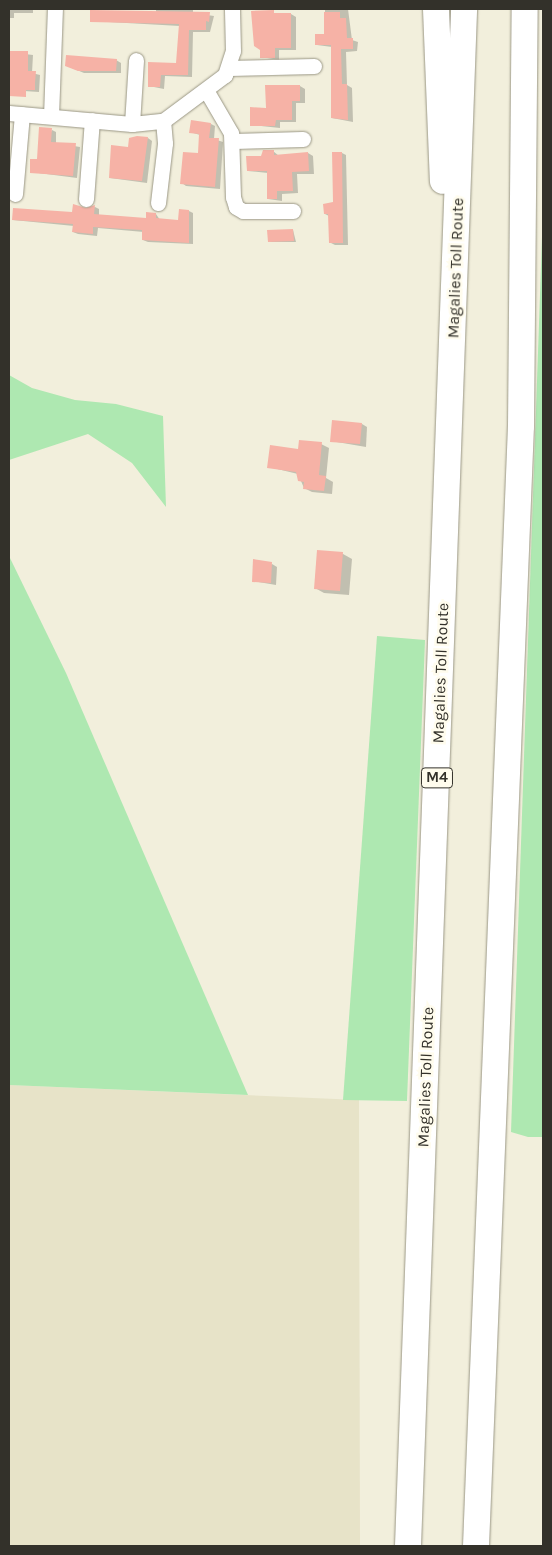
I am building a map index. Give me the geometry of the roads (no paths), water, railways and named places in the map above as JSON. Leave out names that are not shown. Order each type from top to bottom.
[{"type":"highway","points":[[436,9],[451,419]]},
{"type":"highway","name":"Magalies Toll Route","points":[[408,1546],[451,419],[464,9]]},
{"type":"highway","points":[[521,426],[525,9]]},
{"type":"highway","points":[[476,1546],[538,9]]},
{"type":"street","points":[[51,116],[55,9]]},
{"type":"street","points":[[15,194],[16,113],[132,124],[162,121],[206,90],[229,68],[233,51],[232,9]]},
{"type":"street","points":[[132,124],[136,60]]},
{"type":"street","points":[[229,68],[314,66]]},
{"type":"street","points":[[206,90],[224,116],[233,141],[233,197],[236,207],[243,211],[293,211]]},
{"type":"street","points":[[86,199],[92,120]]},
{"type":"street","points":[[158,203],[165,143],[162,121]]},
{"type":"street","points":[[233,141],[303,139]]}]
